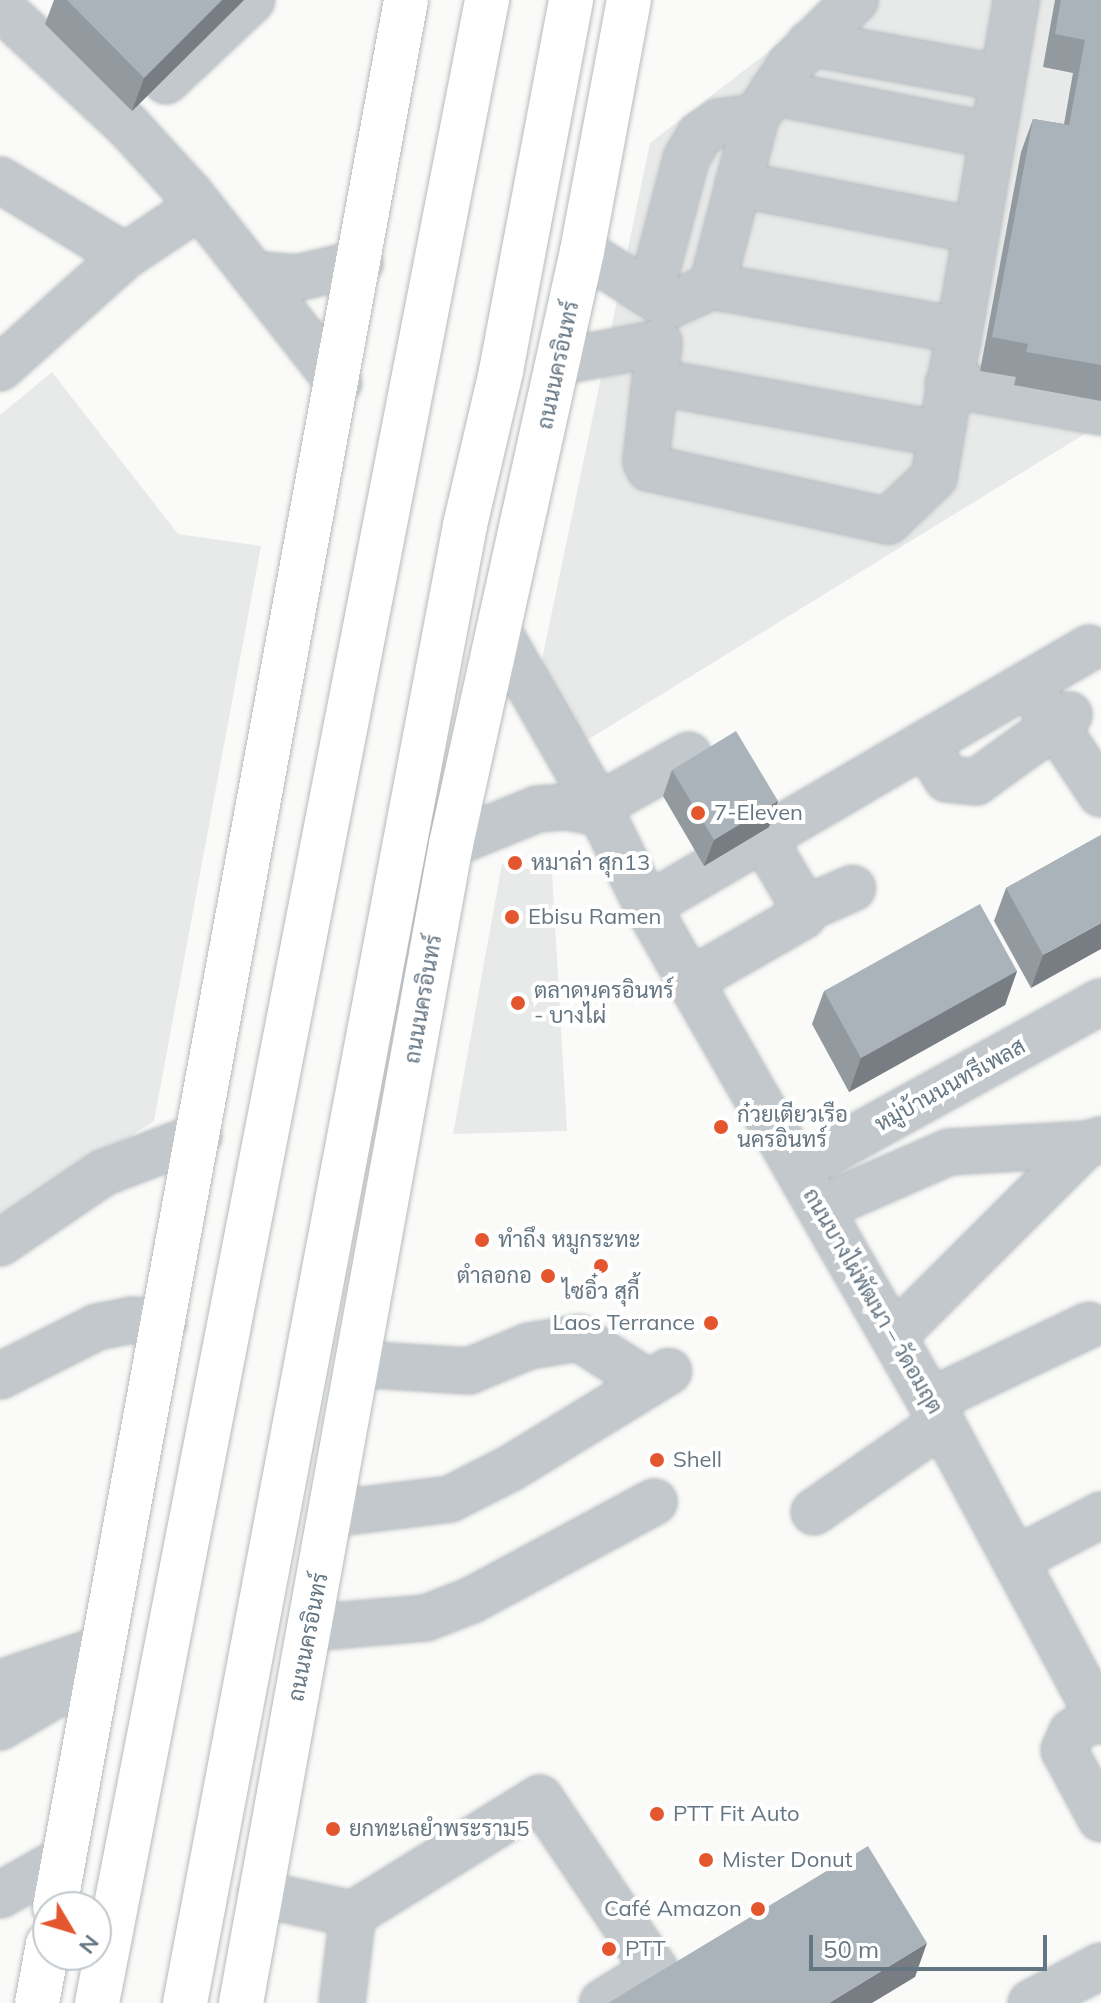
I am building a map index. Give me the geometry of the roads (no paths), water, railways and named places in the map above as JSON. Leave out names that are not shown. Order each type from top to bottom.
[{"type":"main road","points":[[58,1891],[339,383],[406,0]]},
{"type":"main road","points":[[97,2003],[487,0]]},
{"type":"main road","points":[[185,2003],[456,571],[501,371],[571,0]]},
{"type":"main road","name":"ถนนนครอินทร์","points":[[241,2003],[451,844],[559,362],[629,0]]},
{"type":"main road","points":[[112,1903],[118,1886]]},
{"type":"main road","points":[[37,2003],[43,1971]]},
{"type":"main road","points":[[79,2003],[89,1971]]},
{"type":"street","points":[[166,81],[252,0]]},
{"type":"street","points":[[712,286],[738,184],[764,105],[810,43],[855,0]]},
{"type":"street","points":[[658,362],[646,461],[657,473],[888,521],[934,477],[973,230],[1016,0]]},
{"type":"street","points":[[14,8],[200,206],[339,383]]},
{"type":"street","points":[[810,43],[1000,78]]},
{"type":"street","points":[[657,269],[686,159],[700,135],[719,122],[764,105],[990,135]]},
{"type":"street","points":[[0,180],[125,256]]},
{"type":"street","points":[[738,184],[973,230]]},
{"type":"street","points":[[0,368],[125,256],[200,206]]},
{"type":"street","points":[[582,251],[668,306],[712,286],[957,330]]},
{"type":"street","points":[[253,274],[297,278],[360,263]]},
{"type":"street","points":[[559,362],[658,362],[941,434]]},
{"type":"street","points":[[948,384],[1101,412]]},
{"type":"street","name":"ถนนบางไผ่พัฒนา – วัดอมฤต","points":[[499,633],[600,810],[647,906],[894,1336],[1017,1559],[1099,1718]]},
{"type":"street","points":[[647,906],[1089,648]]},
{"type":"street","points":[[1029,683],[1061,721],[1101,794]]},
{"type":"street","points":[[925,744],[947,779],[976,782],[1061,721]]},
{"type":"street","points":[[451,844],[537,809],[600,810],[689,755]]},
{"type":"street","points":[[690,981],[803,916],[805,909],[763,838]]},
{"type":"street","points":[[805,909],[853,888]]},
{"type":"street","name":"หมู่บ้านนนทรีเพลส","points":[[798,1169],[1101,1002]]},
{"type":"street","points":[[0,1243],[103,1173],[199,1136]]},
{"type":"street","points":[[821,1208],[949,1152],[1094,1142]]},
{"type":"street","points":[[894,1336],[1094,1142]]},
{"type":"street","points":[[0,1376],[97,1327],[132,1320],[164,1323]]},
{"type":"street","points":[[814,1512],[936,1412],[1089,1325]]},
{"type":"street","points":[[330,1514],[450,1499],[511,1468],[659,1377],[579,1338],[529,1346],[469,1371],[357,1364]]},
{"type":"street","points":[[309,1628],[426,1618],[472,1600],[654,1502]]},
{"type":"street","points":[[1017,1559],[1101,1515]]},
{"type":"street","points":[[0,1683],[101,1659]]},
{"type":"street","points":[[0,1727],[101,1659]]},
{"type":"street","points":[[1099,1718],[1072,1732],[1064,1750],[1101,1819]]},
{"type":"street","points":[[260,1894],[353,1914],[540,1798],[655,1970],[602,2003]]},
{"type":"street","points":[[0,1895],[64,1859]]},
{"type":"street","points":[[342,2003],[353,1914]]},
{"type":"street","points":[[1031,2003],[1101,1966]]},
{"type":"place","name":"7-Eleven","points":[[698,813]]},
{"type":"place","name":"หมาล่า สุก13","points":[[515,863]]},
{"type":"place","name":"Ebisu Ramen","points":[[512,917]]},
{"type":"place","name":"ตลาดนครอินทร์ - บางไผ่","points":[[518,1003]]},
{"type":"place","name":"ก๋วยเตียวเรือ นครอินทร์","points":[[721,1127]]},
{"type":"place","name":"ทำถึง หมูกระทะ","points":[[482,1240]]},
{"type":"place","name":"ไซอิ๋ว สุกี้","points":[[601,1266]]},
{"type":"place","name":"ตำลอกอ","points":[[548,1276]]},
{"type":"place","name":"Laos Terrance","points":[[711,1323]]},
{"type":"place","name":"Shell","points":[[657,1460]]},
{"type":"place","name":"PTT Fit Auto","points":[[657,1814]]},
{"type":"place","name":"ยกทะเลยำพระราม5","points":[[333,1829]]},
{"type":"place","name":"Mister Donut","points":[[706,1860]]},
{"type":"place","name":"Café Amazon","points":[[758,1909]]},
{"type":"place","name":"PTT","points":[[609,1949]]}]
